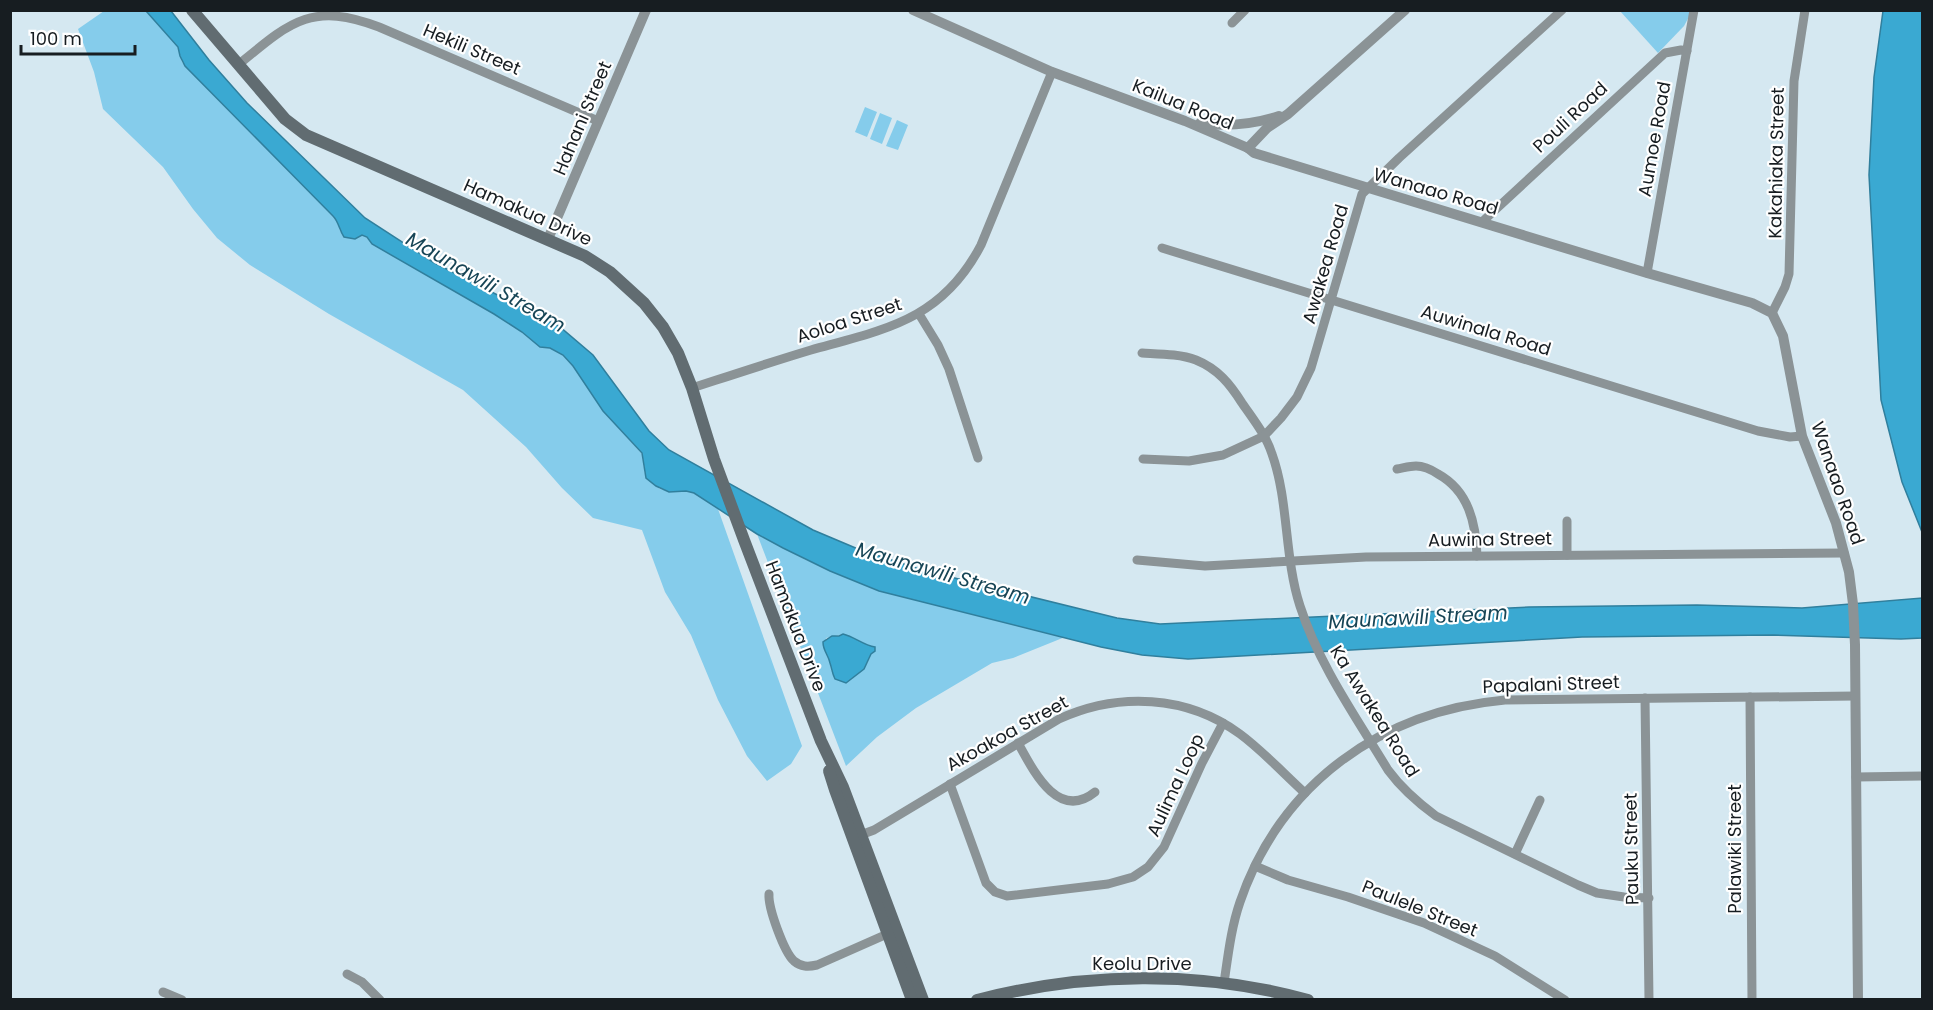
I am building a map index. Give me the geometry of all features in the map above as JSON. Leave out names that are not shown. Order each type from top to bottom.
[{"type":"main road","name":"Hamakua Drive","points":[[192,10],[285,119],[306,135],[571,249],[617,278],[639,297],[654,315],[671,340],[692,388],[714,459],[821,741],[835,790],[857,837],[892,931],[922,999]]},
{"type":"main road","name":"Hamakua Drive","points":[[892,931],[912,999]]},
{"type":"main road","name":"Keolu Drive","points":[[977,999],[1054,984],[1108,979],[1166,978],[1265,989],[1308,999]]},
{"type":"street","name":"Hahani Street","points":[[548,239],[646,10]]},
{"type":"street","name":"Kailua Road","points":[[913,10],[1052,72],[1185,121],[1248,148],[1267,128],[1288,114],[1405,10]]},
{"type":"street","points":[[1232,22],[1245,10]]},
{"type":"street","name":"Awakea Road","points":[[1143,459],[1174,461],[1204,459],[1232,451],[1264,436],[1292,405],[1303,388],[1332,300],[1362,194],[1562,10]]},
{"type":"street","name":"Aumoe Road","points":[[1647,273],[1694,10]]},
{"type":"street","name":"Kakahiaka Street","points":[[1772,314],[1789,274],[1794,81],[1804,10]]},
{"type":"street","name":"Hekili Street","points":[[238,65],[291,24],[314,17],[340,16],[379,27],[598,121]]},
{"type":"street","name":"Pouli Road","points":[[1482,222],[1665,53],[1687,51]]},
{"type":"street","name":"Aoloa Street","points":[[692,388],[887,328],[919,314],[952,288],[975,257],[1052,72]]},
{"type":"street","points":[[1185,121],[1218,126],[1253,123],[1288,114]]},
{"type":"street","name":"Wanaao Road","points":[[1248,148],[1254,153],[1752,303],[1772,314],[1783,336],[1802,436],[1836,523],[1852,590],[1855,645],[1858,999]]},
{"type":"street","name":"Auwinala Road","points":[[1162,248],[1758,431],[1790,437],[1802,436]]},
{"type":"street","points":[[919,314],[938,345],[949,369],[978,458]]},
{"type":"street","name":"Ka Awakea Road","points":[[1142,353],[1194,359],[1217,371],[1264,436],[1276,468],[1290,561],[1300,606],[1319,654],[1370,741],[1399,784],[1419,804],[1455,826],[1597,893],[1648,898]]},
{"type":"street","points":[[1397,469],[1416,466],[1426,468],[1444,477],[1453,485],[1471,513],[1476,534],[1477,556]]},
{"type":"street","points":[[1567,521],[1567,555]]},
{"type":"street","name":"Auwina Street","points":[[1137,560],[1205,566],[1366,557],[1844,553]]},
{"type":"street","name":"Papalani Street","points":[[1224,983],[1234,922],[1246,886],[1277,829],[1305,794],[1333,767],[1370,741],[1414,720],[1468,704],[1505,700],[1855,696]]},
{"type":"street","name":"Palawiki Street","points":[[1750,697],[1752,999]]},
{"type":"street","name":"Pauku Street","points":[[1646,698],[1649,999]]},
{"type":"street","name":"Akoakoa Street","points":[[857,837],[874,830],[1072,713],[1098,705],[1125,701],[1152,701],[1179,705],[1223,723],[1250,741],[1305,794]]},
{"type":"street","name":"Aulima Loop","points":[[950,784],[986,883],[994,892],[1007,896],[1117,882],[1141,872],[1160,855],[1202,762],[1223,723]]},
{"type":"street","points":[[1018,743],[1040,781],[1056,795],[1075,801],[1085,799],[1095,792]]},
{"type":"street","points":[[1856,777],[1923,776]]},
{"type":"street","points":[[1515,854],[1540,800]]},
{"type":"street","name":"Paulele Street","points":[[1255,866],[1299,884],[1348,897],[1424,923],[1495,956],[1565,999]]},
{"type":"street","points":[[769,894],[770,910],[790,956],[804,966],[817,965],[892,931]]},
{"type":"street","points":[[347,974],[362,982],[380,999]]},
{"type":"street","points":[[163,992],[182,999]]},
{"type":"shaded area","points":[[104,11],[146,11],[178,47],[182,62],[338,221],[340,231],[351,239],[362,235],[367,236],[412,266],[516,327],[540,347],[550,348],[563,355],[603,411],[642,454],[645,474],[651,482],[660,489],[673,492],[694,492],[718,509],[802,746],[791,764],[767,781],[747,756],[718,700],[691,635],[665,592],[642,530],[593,518],[562,488],[526,447],[463,390],[329,314],[250,265],[217,238],[163,167],[103,109],[94,72],[78,29]]},
{"type":"shaded area","points":[[1620,11],[1692,11],[1684,26],[1658,53]]},
{"type":"shaded area","points":[[865,107],[877,112],[867,137],[855,132]]},
{"type":"shaded area","points":[[880,113],[892,118],[882,144],[870,139]]},
{"type":"shaded area","points":[[897,120],[908,125],[898,150],[886,146]]},
{"type":"shaded area","points":[[757,534],[806,560],[879,591],[1065,637],[1013,658],[992,663],[916,708],[877,737],[846,766]],"holes":[[[843,634],[858,643],[871,647],[867,664],[846,683],[831,670],[830,660],[824,650],[826,638]]]},
{"type":"water","name":"Maunawili Stream","points":[[146,11],[171,11],[209,60],[247,103],[365,218],[433,262],[560,327],[593,355],[649,431],[669,450],[813,530],[858,549],[922,570],[1117,618],[1160,624],[1529,607],[1697,605],[1802,608],[1922,598],[1922,638],[1774,635],[1582,637],[1188,659],[1142,655],[1101,647],[879,591],[783,548],[694,493],[669,492],[656,486],[646,478],[642,453],[603,411],[563,355],[550,348],[540,347],[494,314],[372,244],[367,237],[362,235],[355,239],[344,237],[333,216],[185,66],[178,47]]},
{"type":"water","points":[[1883,11],[1922,11],[1922,532],[1902,482],[1881,400],[1869,175],[1874,77]]},
{"type":"water","points":[[843,634],[875,647],[864,669],[846,683],[835,679],[823,642],[832,636]]}]
